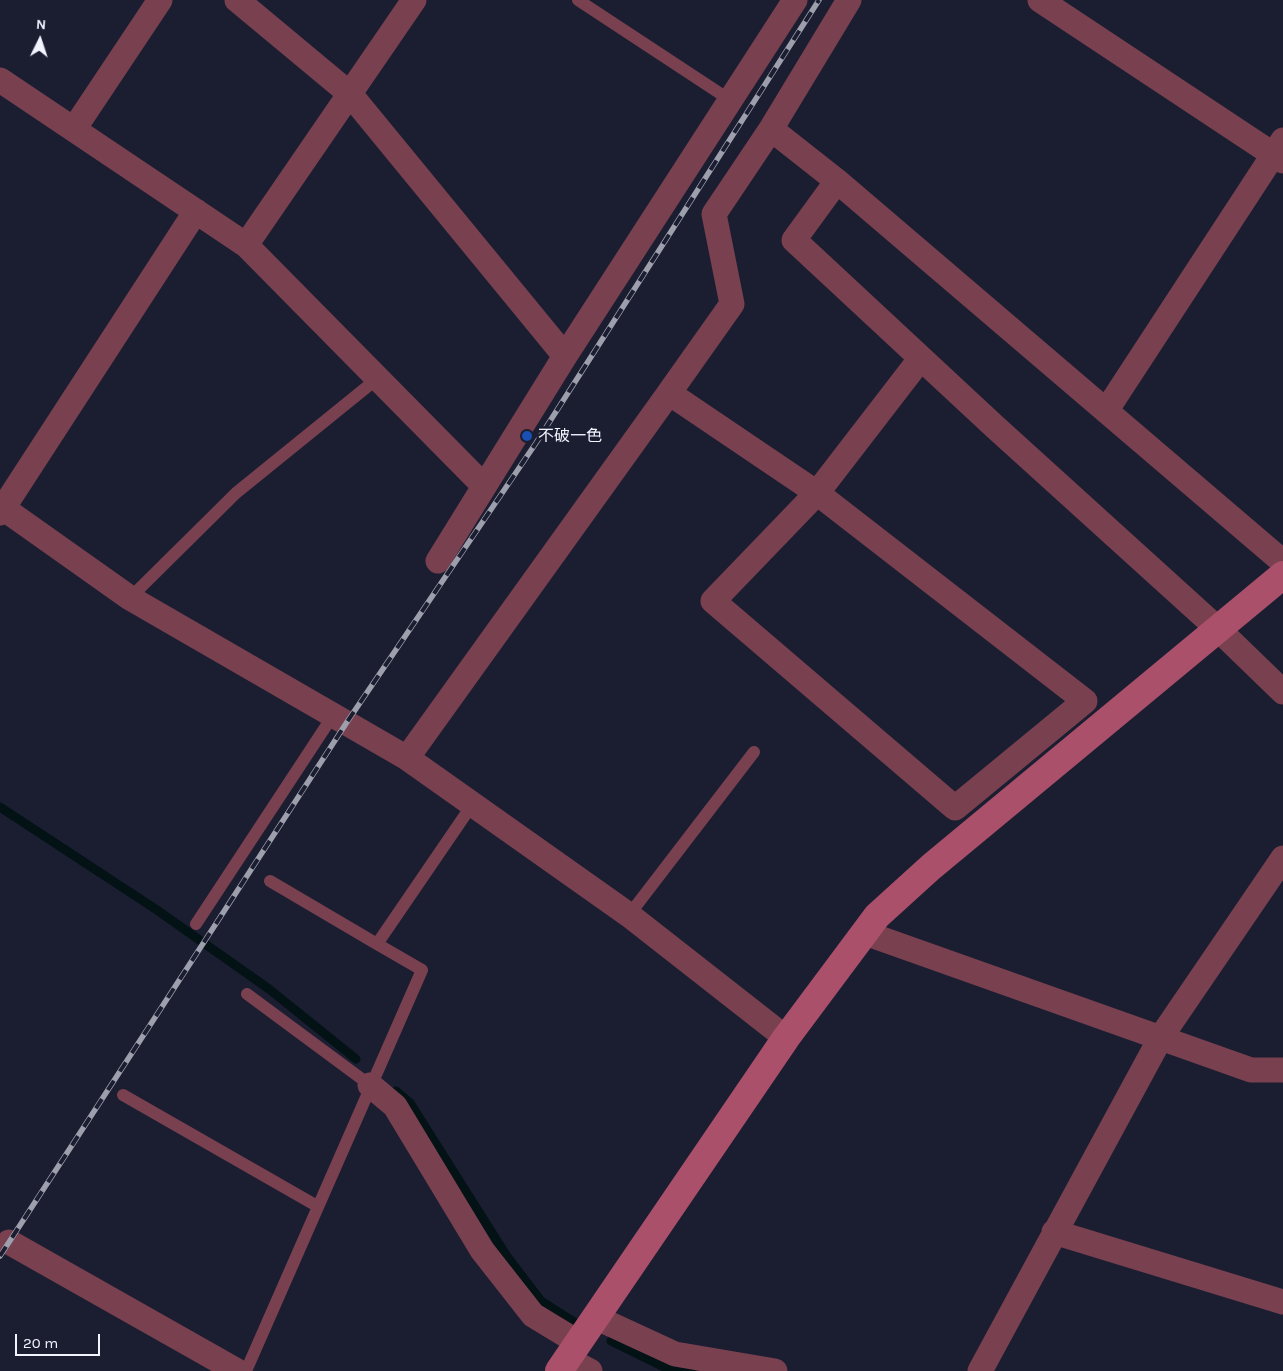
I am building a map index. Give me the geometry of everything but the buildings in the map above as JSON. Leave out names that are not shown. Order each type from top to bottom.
[{"type":"street","points":[[74,129],[160,0]]},
{"type":"street","points":[[237,0],[350,94],[565,356]]},
{"type":"street","points":[[246,245],[414,0]]},
{"type":"street","points":[[438,561],[565,356],[795,0]]},
{"type":"street","points":[[407,758],[732,304],[714,214],[771,129],[849,0]]},
{"type":"street","points":[[1040,0],[1280,152],[1106,411]]},
{"type":"street","points":[[0,80],[246,245],[484,486]]},
{"type":"street","points":[[771,129],[837,181],[1283,562]]},
{"type":"street","points":[[837,181],[794,240],[1218,629],[1283,692]]},
{"type":"street","points":[[196,211],[1,509],[130,598],[332,717],[347,722],[407,758],[629,915],[786,1038]]},
{"type":"street","points":[[669,393],[817,493],[1085,701],[956,808],[713,601],[817,493],[921,358]]},
{"type":"street","points":[[370,1085],[395,1106],[482,1250],[533,1315],[574,1361],[597,1318],[786,1038],[877,916],[931,867],[1283,575]]},
{"type":"street","points":[[980,1371],[1161,1037],[1283,858]]},
{"type":"street","points":[[865,933],[1251,1070],[1283,1070]]},
{"type":"street","points":[[1054,1232],[1283,1302]]},
{"type":"street","points":[[9,1242],[237,1371]]},
{"type":"street","points":[[597,1318],[675,1354],[775,1371]]},
{"type":"lane","points":[[578,0],[730,100]]},
{"type":"lane","points":[[130,598],[236,493],[378,378]]},
{"type":"lane","points":[[196,924],[332,717]]},
{"type":"lane","points":[[629,915],[754,752]]},
{"type":"lane","points":[[377,944],[472,805]]},
{"type":"lane","points":[[246,1371],[422,970],[270,881]]},
{"type":"lane","points":[[247,994],[370,1085]]},
{"type":"lane","points":[[123,1095],[317,1206]]},
{"type":"waterway","points":[[0,807],[157,910],[269,989],[356,1059]]},
{"type":"waterway","points":[[396,1091],[410,1103],[506,1255],[541,1301],[574,1322]]},
{"type":"waterway","points":[[611,1341],[664,1367],[691,1371]]},
{"type":"railway","points":[[0,1256],[347,722],[536,443],[819,0]]},
{"type":"place","name":"不破一色","points":[[527,436]]}]
